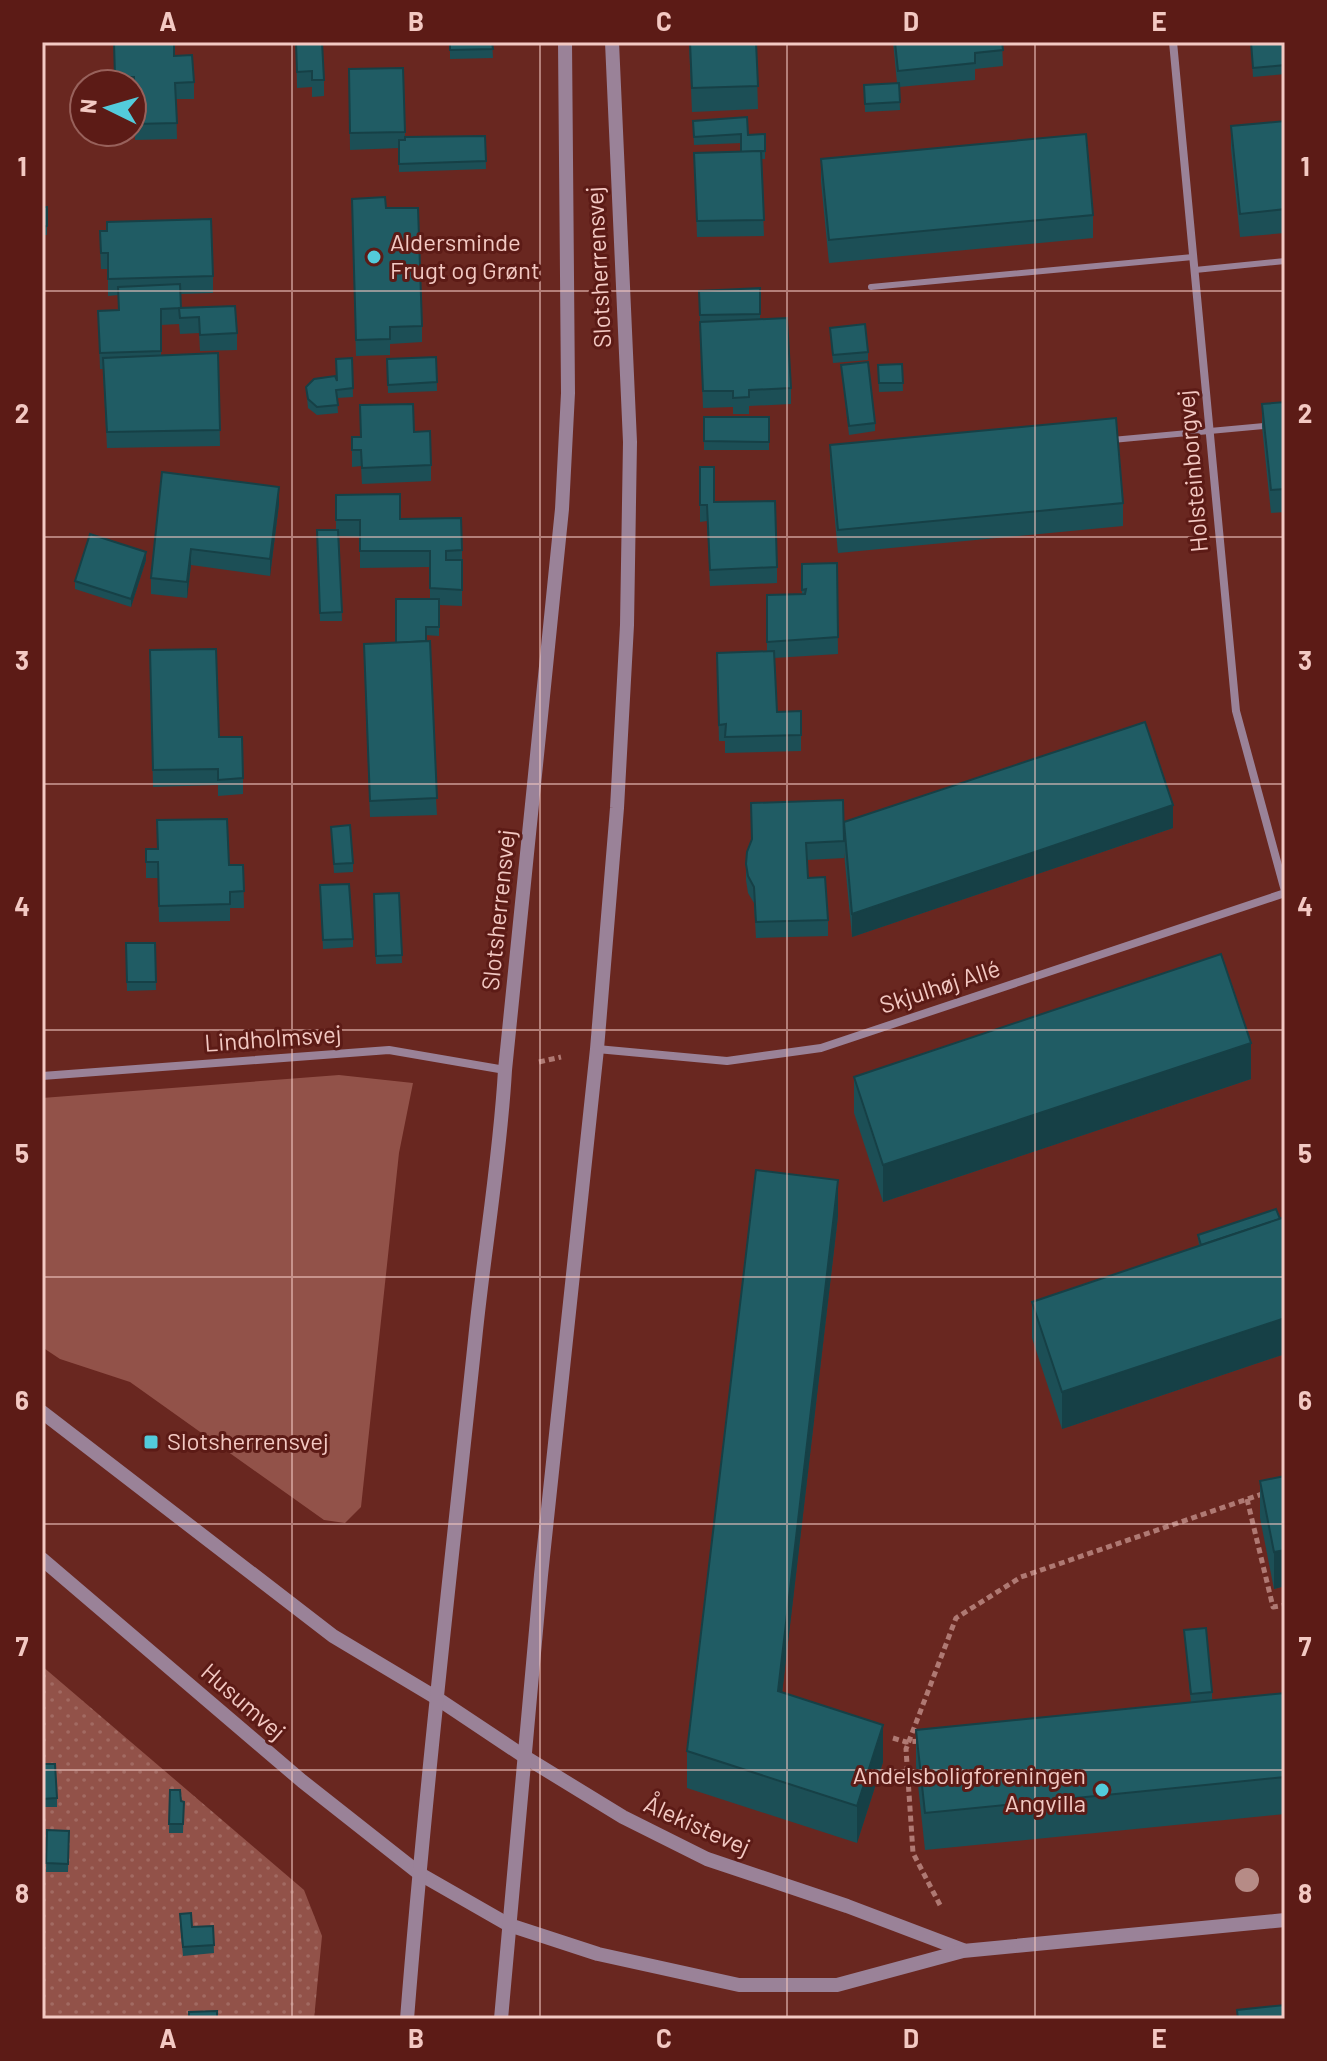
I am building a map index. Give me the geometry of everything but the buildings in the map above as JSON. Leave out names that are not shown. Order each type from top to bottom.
[{"type":"street","name":"Slotsherrensvej","points":[[407,2019],[435,1697],[477,1316],[503,1116],[505,1070],[562,509],[568,393],[565,42]]},
{"type":"street","name":"Slotsherrensvej","points":[[501,2019],[541,1575],[597,1049],[617,808],[627,625],[630,442],[612,42]]},
{"type":"street","name":"Holsteinborgvej","points":[[1173,42],[1236,711],[1285,892]]},
{"type":"street","name":"Skjulhøj Allé","points":[[597,1049],[727,1061],[821,1048],[1285,892]]},
{"type":"street","name":"Lindholmsvej","points":[[42,1076],[389,1050],[505,1070]]},
{"type":"street","points":[[42,1412],[333,1636],[435,1697]]},
{"type":"street","name":"Husumvej","points":[[42,1559],[309,1787],[420,1874]]},
{"type":"street","name":"Ålekistevej","points":[[435,1697],[623,1817],[707,1859],[847,1906],[963,1951]]},
{"type":"street","name":"Ålekistevej","points":[[420,1874],[509,1925],[598,1954],[739,1985],[837,1985],[963,1951],[1285,1920]]},
{"type":"lane","points":[[871,287],[1193,257]]},
{"type":"lane","points":[[1195,270],[1285,261]]},
{"type":"lane","points":[[1099,442],[1285,424]]},
{"type":"path","points":[[505,1070],[597,1049]]},
{"type":"path","points":[[963,1951],[913,1853],[906,1742],[956,1618],[1021,1577],[1270,1491]]},
{"type":"path","points":[[1247,1499],[1273,1607],[1285,1605]]},
{"type":"path","points":[[893,1738],[906,1742],[933,1740]]},
{"type":"shaded area","points":[[339,1075],[413,1083],[399,1153],[361,1507],[345,1523],[324,1520],[130,1382],[60,1359],[42,1347],[42,1098]]},
{"type":"shaded area","points":[[42,1666],[304,1890],[322,1936],[314,2019],[42,2019]]},
{"type":"place","name":"Aldersminde Frugt og Grønt","points":[[374,257]]},
{"type":"place","name":"Slotsherrensvej","points":[[151,1442]]},
{"type":"place","name":"Andelsboligforeningen Angvilla","points":[[1102,1790]]}]
